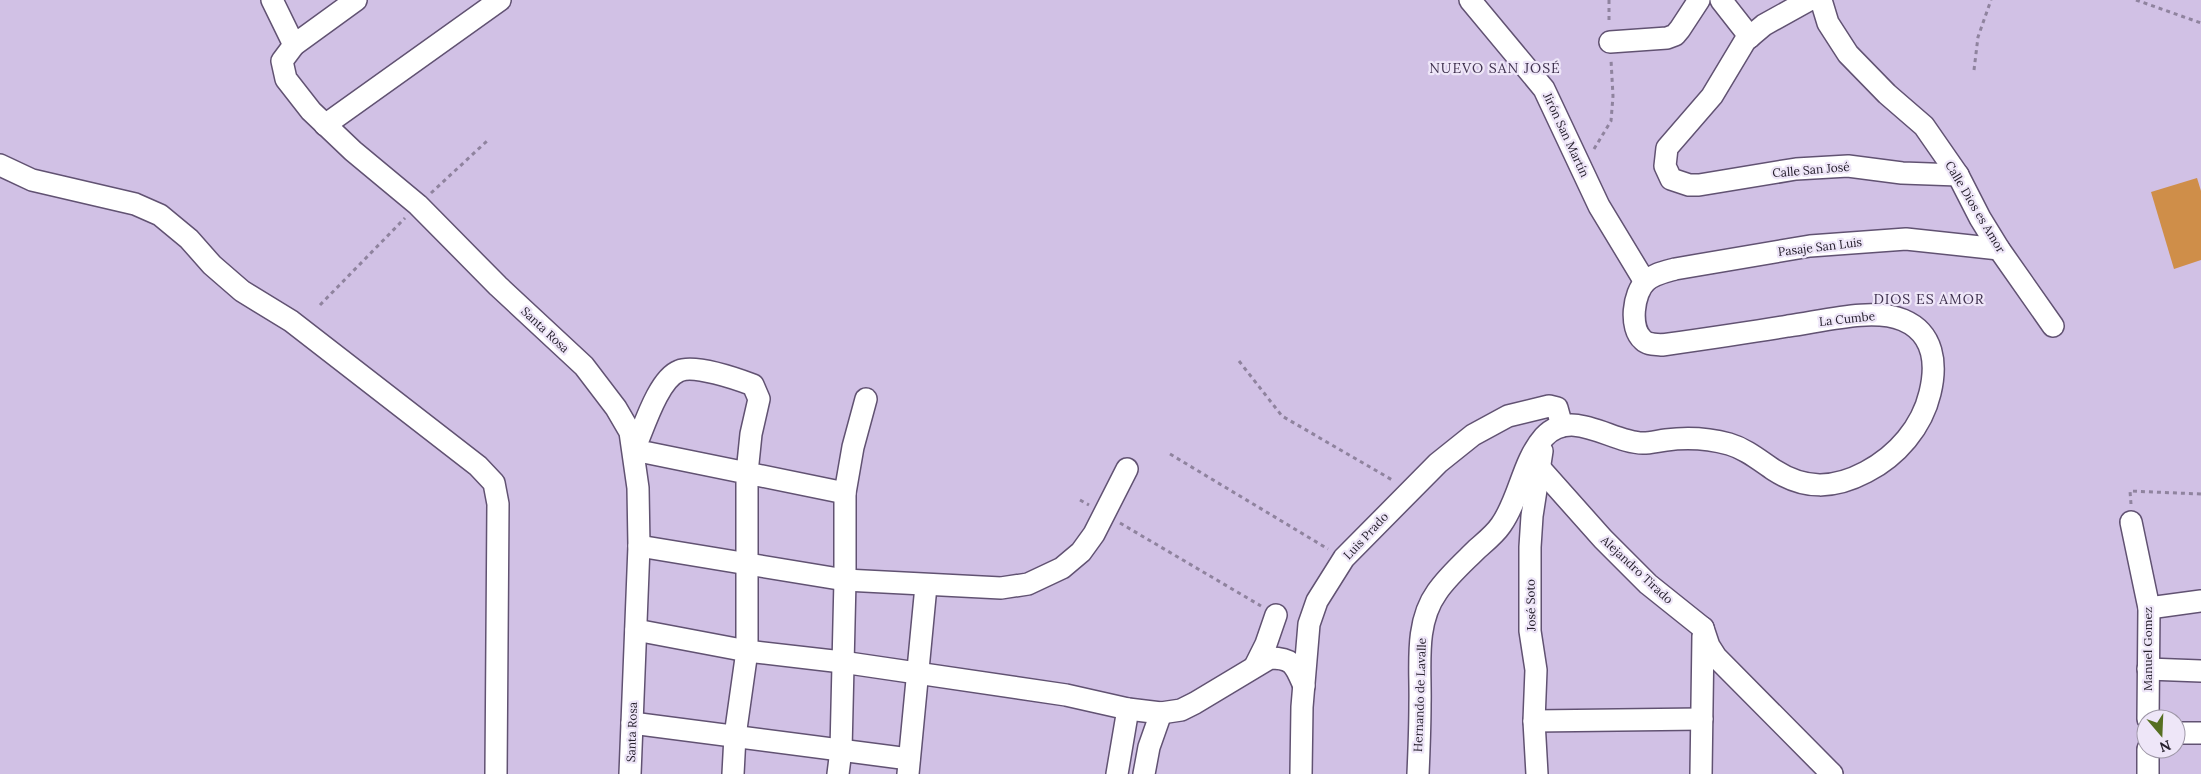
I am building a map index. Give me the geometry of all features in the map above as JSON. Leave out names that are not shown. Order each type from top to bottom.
[{"type":"street","points":[[272,0],[294,45]]},
{"type":"street","name":"Santa Rosa","points":[[356,0],[294,45],[282,61],[286,79],[301,100],[325,125],[418,205],[498,286],[584,366],[623,419],[630,432],[638,488],[639,546],[630,774]]},
{"type":"street","points":[[325,125],[500,0]]},
{"type":"street","name":"Jirón San Martín","points":[[1470,0],[1544,88],[1599,206],[1644,282]]},
{"type":"street","points":[[1610,42],[1667,38],[1675,35],[1699,0]]},
{"type":"street","points":[[1721,0],[1750,37],[1764,25],[1808,0]]},
{"type":"street","name":"Calle Dios es Amor","points":[[1821,0],[1828,23],[1848,54],[1887,94],[1924,126],[1958,175],[1980,218],[1999,249],[2053,326]]},
{"type":"street","name":"Calle San José","points":[[1750,37],[1745,41],[1712,96],[1667,148],[1665,166],[1671,179],[1678,183],[1689,185],[1796,169],[1848,166],[1902,173],[1958,175]]},
{"type":"street","points":[[0,165],[32,180],[135,204],[160,215],[189,239],[212,265],[242,291],[291,322],[478,466],[494,483],[498,504],[496,774]]},
{"type":"street","name":"Pasaje San Luis","points":[[1644,282],[1656,274],[1675,269],[1810,246],[1906,239],[1999,249]]},
{"type":"street","name":"La Cumbe","points":[[1553,431],[1587,427],[1624,440],[1642,443],[1686,438],[1716,441],[1746,450],[1787,478],[1812,486],[1823,486],[1851,479],[1880,464],[1903,444],[1921,419],[1928,402],[1932,384],[1933,356],[1930,345],[1924,335],[1902,320],[1865,315],[1662,345],[1651,344],[1642,339],[1634,322],[1635,301],[1644,282]]},
{"type":"street","points":[[733,774],[735,736],[747,651],[747,473],[751,434],[759,399],[753,385],[706,371],[680,370],[671,375],[661,389],[634,450],[747,473],[845,493]]},
{"type":"street","points":[[838,774],[841,750],[845,493],[853,447],[866,399]]},
{"type":"street","name":"Luis Prado","points":[[1301,774],[1304,686],[1310,624],[1314,609],[1324,588],[1344,558],[1438,463],[1473,435],[1508,416],[1554,406],[1557,408],[1553,431]]},
{"type":"street","name":"José Soto","points":[[1537,774],[1534,721],[1536,670],[1530,631],[1530,547],[1538,466],[1553,431]]},
{"type":"street","name":"Hernando de Lavalle","points":[[1418,774],[1420,644],[1424,622],[1434,596],[1447,578],[1501,526],[1527,465],[1553,431]]},
{"type":"street","name":"Alejandro Tirado","points":[[1538,466],[1603,539],[1642,578],[1703,628]]},
{"type":"street","points":[[639,546],[845,580],[926,586],[1001,588],[1028,584],[1062,568],[1081,552],[1094,534],[1127,469]]},
{"type":"street","name":"Manuel Gomez","points":[[2131,522],[2149,608],[2148,709]]},
{"type":"street","points":[[632,723],[841,750],[908,766],[926,586]]},
{"type":"street","points":[[2149,608],[2201,601]]},
{"type":"street","points":[[1255,666],[1266,644],[1276,615]]},
{"type":"street","points":[[1701,774],[1703,628]]},
{"type":"street","points":[[1703,628],[1709,646],[1716,657],[1832,774]]},
{"type":"street","points":[[636,630],[747,651],[842,662],[1066,695],[1128,709],[1161,713],[1181,710],[1270,658],[1283,658],[1295,664],[1304,686]]},
{"type":"street","points":[[2148,669],[2201,671]]},
{"type":"street","points":[[1117,774],[1128,709]]},
{"type":"street","points":[[1144,774],[1148,747],[1161,713]]},
{"type":"street","points":[[1534,721],[1702,719]]},
{"type":"street","points":[[2186,733],[2201,733]]},
{"type":"street","points":[[2148,759],[2148,774]]},
{"type":"path","points":[[1974,70],[1978,37],[1991,0]]},
{"type":"path","points":[[2136,0],[2201,23]]},
{"type":"path","points":[[1582,169],[1611,121],[1613,96]]},
{"type":"path","points":[[320,305],[418,205],[488,141]]},
{"type":"path","points":[[1238,361],[1282,416],[1410,490]]},
{"type":"path","points":[[1170,454],[1344,558]]},
{"type":"path","points":[[2131,522],[2130,491],[2201,494]]},
{"type":"path","points":[[1080,500],[1276,615]]},
{"type":"shaded area","points":[[2197,178],[2201,191],[2201,260],[2174,269],[2151,192]]},
{"type":"district","name":"NUEVO SAN JOSÉ","points":[[1495,68]]},
{"type":"district","name":"DIOS ES AMOR","points":[[1929,299]]}]
